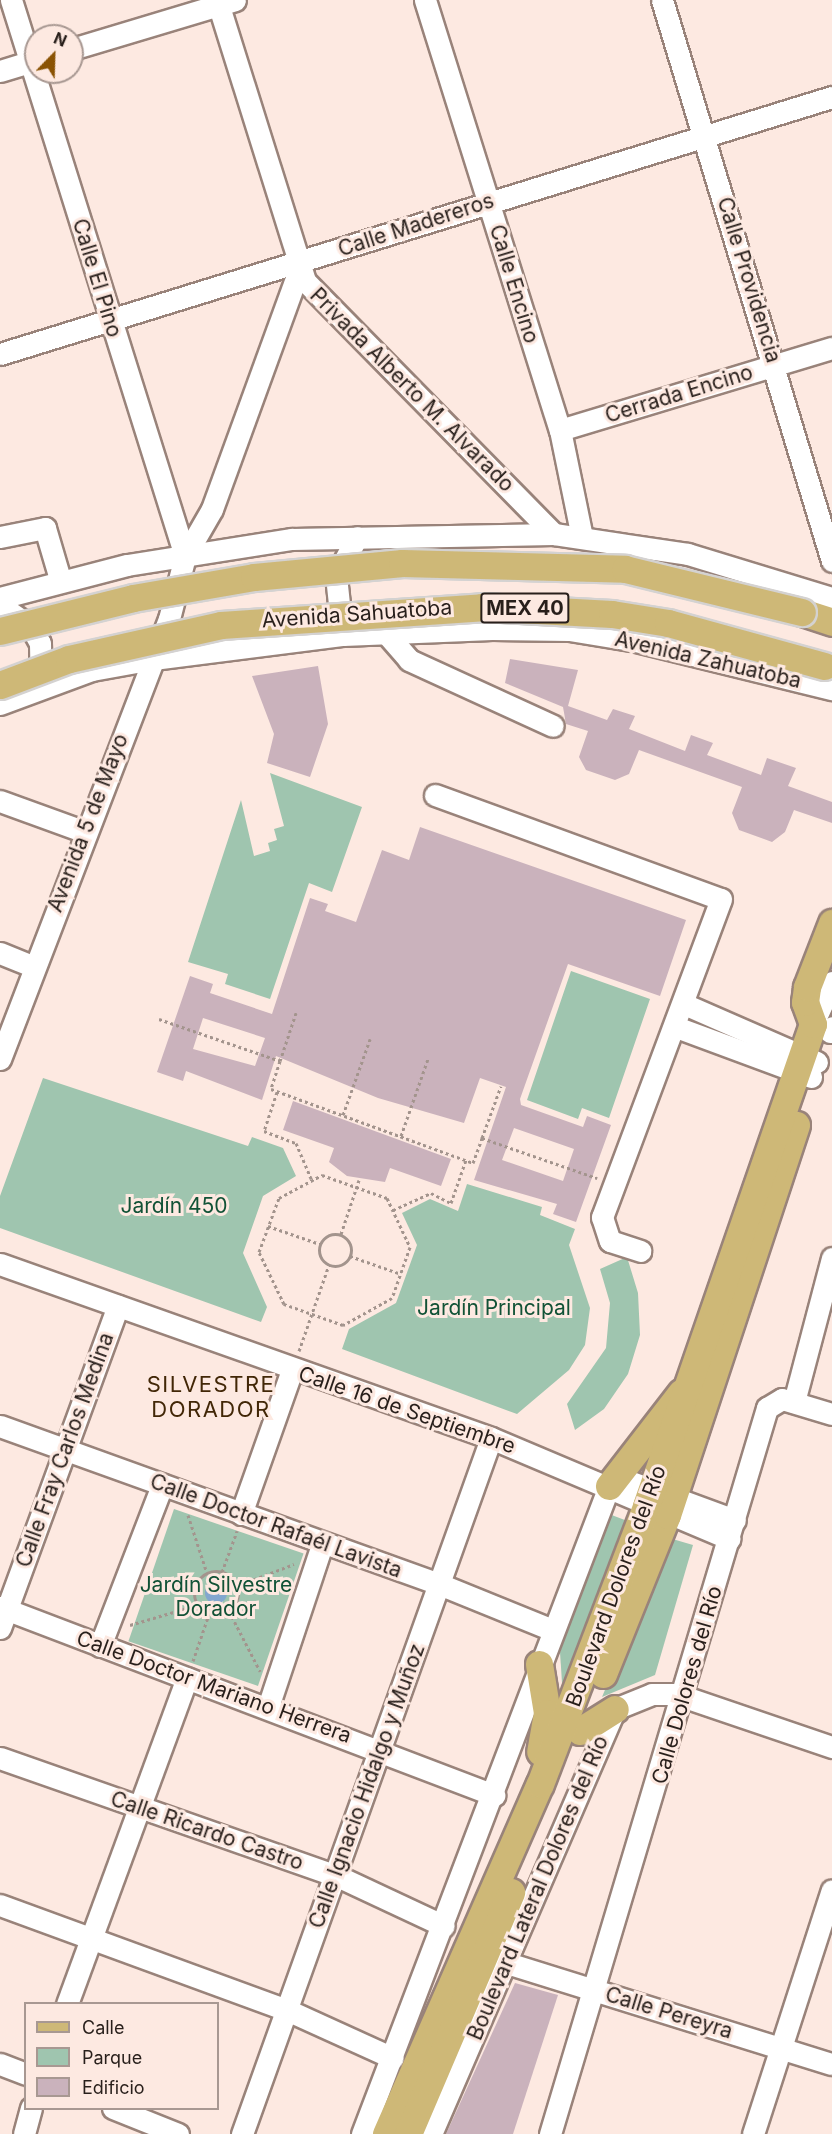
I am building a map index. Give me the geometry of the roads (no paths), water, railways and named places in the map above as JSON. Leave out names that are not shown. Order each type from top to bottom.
[{"type":"main road","name":"MEX 40","points":[[0,631],[133,598],[254,577],[402,563],[625,569],[802,612],[832,622]]},
{"type":"main road","name":"Avenida Sahuatoba","points":[[0,685],[69,659],[221,625],[482,607],[612,614],[668,623],[829,674]]},
{"type":"main road","points":[[828,1031],[805,1002],[807,987],[832,924]]},
{"type":"main road","name":"Boulevard Dolores del Río","points":[[386,2134],[540,1784],[660,1502],[688,1385],[807,1066],[828,1031]]},
{"type":"main road","name":"Boulevard Dolores del Río","points":[[408,2134],[580,1731],[807,1066]]},
{"type":"main road","points":[[609,1486],[688,1385]]},
{"type":"main road","points":[[539,1664],[547,1713],[540,1784]]},
{"type":"main road","points":[[580,1731],[615,1709]]},
{"type":"street","name":"Calle El Pino","points":[[11,0],[24,36]]},
{"type":"street","name":"Calle Encino","points":[[425,0],[560,430],[582,537]]},
{"type":"street","name":"Calle Providencia","points":[[662,0],[775,365],[832,561]]},
{"type":"street","points":[[84,45],[223,2],[302,262]]},
{"type":"street","points":[[0,71],[24,64]]},
{"type":"street","name":"Calle El Pino","points":[[40,84],[109,320],[185,555]]},
{"type":"street","name":"Calle Madereros","points":[[0,354],[832,97]]},
{"type":"street","name":"Privada Alberto M. Alvarado","points":[[302,262],[312,292],[416,389],[554,534]]},
{"type":"street","name":"Privada Alberto M. Alvarado","points":[[185,555],[212,509],[302,262]]},
{"type":"street","name":"Cerrada Encino","points":[[560,430],[832,348]]},
{"type":"street","points":[[0,537],[45,528],[60,579]]},
{"type":"street","points":[[0,598],[60,579],[185,555],[292,539],[554,534],[609,540],[688,554],[832,598]]},
{"type":"street","points":[[343,635],[336,576],[357,537]]},
{"type":"street","name":"Avenida 5 de Mayo","points":[[0,1059],[83,831],[153,658],[178,588],[185,555]]},
{"type":"street","points":[[0,605],[25,622],[40,643],[40,688]]},
{"type":"street","name":"Avenida Zahuatoba","points":[[153,658],[385,632],[569,630],[829,674]]},
{"type":"street","points":[[385,632],[409,660],[553,726]]},
{"type":"street","points":[[0,704],[92,670],[153,658]]},
{"type":"street","points":[[435,795],[721,899],[676,1027],[614,1185],[601,1227],[610,1240],[640,1251]]},
{"type":"street","points":[[0,801],[83,831]]},
{"type":"street","points":[[0,953],[32,966]]},
{"type":"street","points":[[828,1031],[832,982]]},
{"type":"street","points":[[684,1004],[807,1066]]},
{"type":"street","points":[[676,1027],[807,1066]]},
{"type":"street","points":[[832,1258],[794,1402],[832,1414]]},
{"type":"street","name":"Calle 16 de Septiembre","points":[[0,1264],[292,1370],[491,1438],[609,1486],[626,1480],[660,1502],[732,1529]]},
{"type":"street","name":"Calle Fray Carlos Medina","points":[[2,1614],[118,1306]]},
{"type":"street","points":[[241,1514],[292,1370]]},
{"type":"street","name":"Calle Dolores del Río","points":[[550,2134],[686,1696],[768,1408],[776,1400],[794,1402]]},
{"type":"street","name":"Calle Doctor Rafaél Lavista","points":[[0,1426],[241,1514],[320,1550],[439,1584],[550,1629]]},
{"type":"street","name":"Calle Ignacio Hidalgo y Muñoz","points":[[242,2134],[491,1438]]},
{"type":"street","points":[[362,2134],[494,1795],[550,1629],[609,1486]]},
{"type":"street","points":[[103,1639],[171,1489]]},
{"type":"street","points":[[270,1701],[320,1550]]},
{"type":"street","name":"Calle Doctor Mariano Herrera","points":[[2,1614],[103,1639],[187,1678],[270,1701],[494,1795]]},
{"type":"street","points":[[68,2002],[187,1678]]},
{"type":"street","name":"Boulevard Lateral Dolores del Río","points":[[431,2134],[507,1963],[615,1709],[652,1694],[686,1696],[832,1748]]},
{"type":"street","name":"Calle Ricardo Castro","points":[[0,1758],[335,1875],[444,1926]]},
{"type":"street","points":[[753,2134],[832,1890]]},
{"type":"street","points":[[0,1905],[287,2010],[393,2058]]},
{"type":"street","name":"Calle Pereyra","points":[[507,1963],[832,2064]]},
{"type":"street","points":[[0,2064],[24,2073]]},
{"type":"street","points":[[24,2134],[31,2110]]},
{"type":"street","points":[[116,2110],[178,2134]]},
{"type":"water","points":[[216,1582],[224,1585],[227,1593],[224,1601],[216,1604],[208,1601],[205,1593],[208,1585]]},
{"type":"district","name":"SILVESTRE DORADOR","points":[[211,1396]]},
{"type":"park label","name":"Jardín 450","points":[[174,1206]]},
{"type":"park label","name":"Jardín Principal","points":[[494,1308]]},
{"type":"park label","name":"Jardín Silvestre Dorador","points":[[216,1597]]}]
